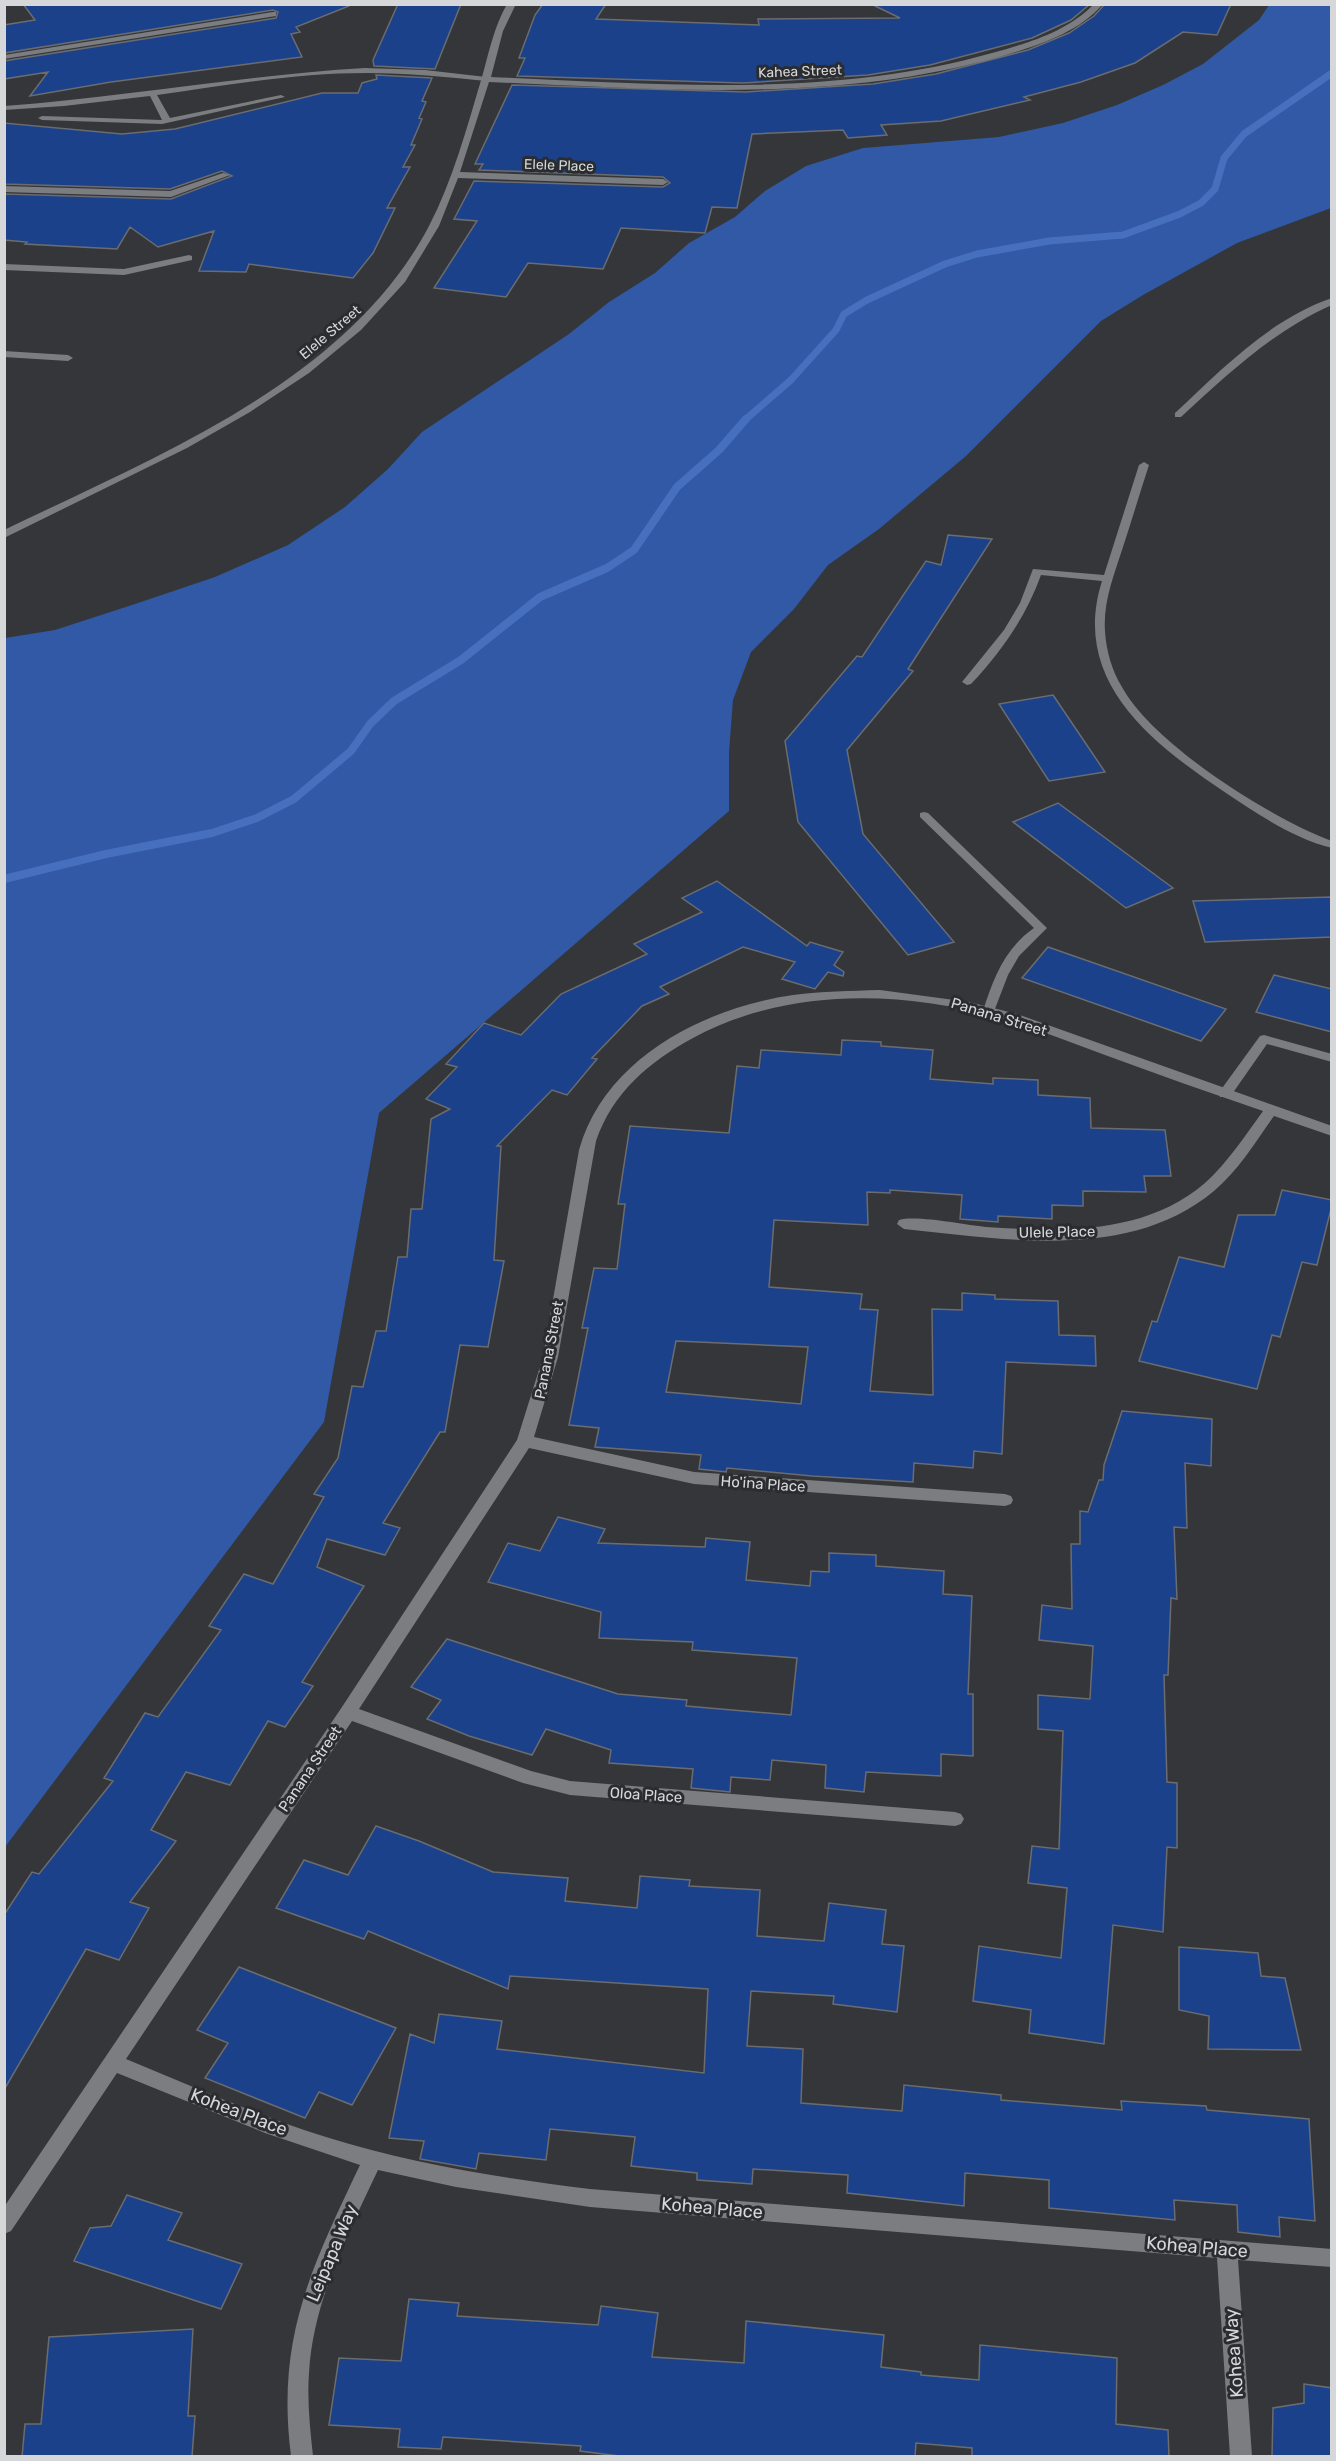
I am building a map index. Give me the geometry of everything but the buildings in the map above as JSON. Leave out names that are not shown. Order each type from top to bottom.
[{"type":"street","name":"Elele Street","points":[[4,535],[182,445],[258,403],[322,359],[372,315],[409,270],[434,227],[486,79],[501,26],[512,4]]},
{"type":"street","name":"Kahea Street","points":[[486,79],[739,87],[786,87],[876,80],[958,66],[1005,53],[1083,20],[1100,4]]},
{"type":"street","name":"Elele Place","points":[[454,175],[663,182]]},
{"type":"street","name":"Panana Street","points":[[4,2225],[348,1712],[525,1441],[536,1415],[546,1377],[585,1151],[603,1107],[635,1069],[680,1038],[706,1025],[764,1005],[838,994],[892,994],[925,997],[989,1011],[1332,1131]]},
{"type":"street","name":"Ulele Place","points":[[904,1224],[1048,1235],[1100,1231],[1149,1220],[1170,1211],[1207,1188],[1221,1175],[1271,1110]]},
{"type":"street","name":"Ho'ina Place","points":[[525,1441],[703,1479],[1005,1500]]},
{"type":"street","name":"Oloa Place","points":[[348,1712],[530,1778],[570,1788],[955,1819]]},
{"type":"street","name":"Kohea Place","points":[[113,2063],[324,2145],[410,2170],[499,2187],[590,2198],[1332,2258]]},
{"type":"street","name":"Leipapa Way","points":[[302,2457],[296,2387],[299,2349],[307,2312],[318,2277],[373,2159]]},
{"type":"street","name":"Kohea Way","points":[[1227,2250],[1241,2457]]},
{"type":"lane","points":[[4,57],[273,14]]},
{"type":"lane","points":[[4,108],[76,104],[282,75],[351,73],[448,81],[486,79]]},
{"type":"lane","points":[[152,92],[167,121]]},
{"type":"lane","points":[[42,118],[167,121],[281,97]]},
{"type":"lane","points":[[4,189],[171,194],[226,175]]},
{"type":"lane","points":[[4,267],[124,272],[189,258]]},
{"type":"lane","points":[[1178,415],[1238,359],[1313,310],[1332,302]]},
{"type":"lane","points":[[4,354],[68,358]]},
{"type":"lane","points":[[1144,465],[1108,579],[1098,620],[1099,643],[1117,690],[1134,714],[1184,760],[1277,821],[1332,845]]},
{"type":"lane","points":[[967,682],[993,655],[1014,627],[1028,599],[1037,571],[1108,579]]},
{"type":"lane","points":[[924,814],[1041,928],[1031,934],[1007,963],[989,1011]]},
{"type":"lane","points":[[1225,1094],[1264,1039],[1332,1058]]},
{"type":"shaded area","points":[[1269,5],[1331,5],[1331,208],[1237,243],[1101,321],[966,456],[879,529],[828,565],[794,609],[751,652],[733,700],[729,752],[729,811],[379,1113],[324,1422],[5,1847],[5,638],[55,630],[135,604],[215,577],[288,545],[345,507],[388,469],[422,432],[569,334],[609,302],[655,273],[689,243],[735,217],[765,191],[806,166],[863,148],[999,137],[1063,123],[1117,105],[1203,64],[1259,20]]},
{"type":"waterway","points":[[746,420],[791,380],[836,330],[844,314],[867,300],[945,264],[977,254],[1049,241],[1123,235],[1180,214],[1201,203],[1215,189],[1224,158],[1244,134],[1332,73]]},
{"type":"waterway","points":[[4,879],[106,854],[212,833],[257,818],[294,799],[351,751],[370,724],[394,701],[461,660],[540,597],[607,568],[634,550],[677,487],[719,450],[746,420]]}]
